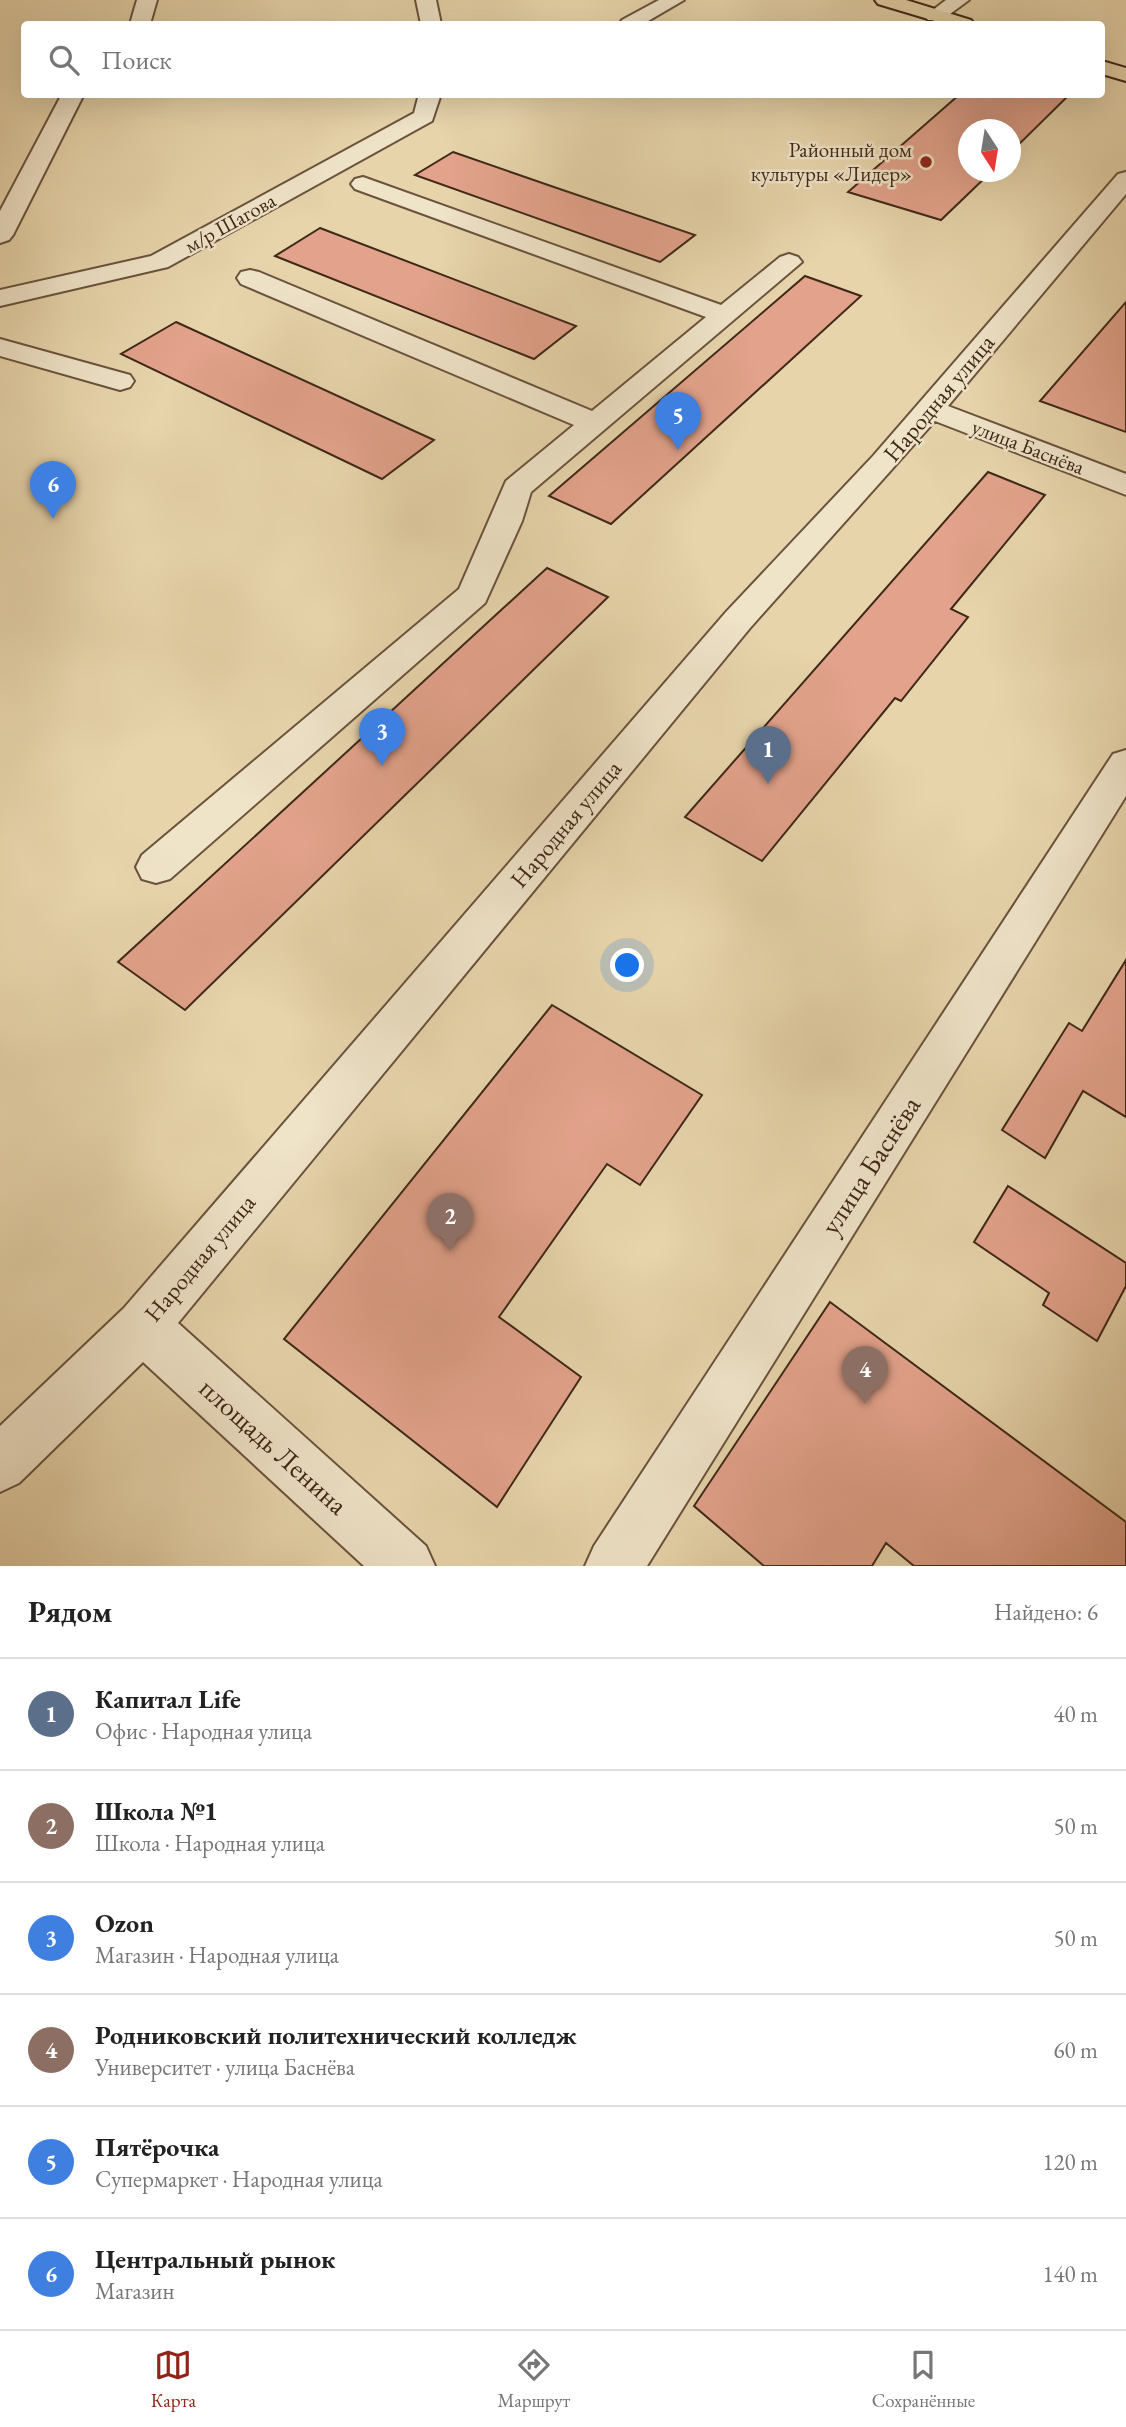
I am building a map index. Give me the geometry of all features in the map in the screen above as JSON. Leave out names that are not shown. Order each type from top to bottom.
[{"type":"main road","points":[[885,0],[953,21]]},
{"type":"main road","points":[[1105,68],[1126,75]]},
{"type":"street","points":[[141,21],[147,0]]},
{"type":"street","points":[[426,0],[430,21]]},
{"type":"street","points":[[635,21],[674,0]]},
{"type":"street","points":[[935,16],[959,0]]},
{"type":"street","points":[[0,235],[71,98]]},
{"type":"street","name":"м/р Шагова","points":[[0,298],[159,262],[424,116],[429,98]]},
{"type":"street","name":"Народная улица","points":[[0,1464],[142,1326],[738,620],[884,463],[1126,179]]},
{"type":"street","points":[[363,184],[725,315]]},
{"type":"street","points":[[156,867],[473,595],[506,521],[517,488],[789,262]]},
{"type":"street","points":[[250,278],[595,423]]},
{"type":"street","points":[[0,347],[120,381]]},
{"type":"street","name":"улица Баснёва","points":[[930,409],[1126,485]]},
{"type":"street","name":"улица Баснёва","points":[[614,1566],[1126,764]]},
{"type":"street","name":"площадь Ленина","points":[[142,1326],[406,1566]]},
{"type":"building","name":"Районный дом культуры «Лидер»","points":[[955,98],[1066,98],[1021,142],[1021,119],[958,119],[958,182],[981,182],[941,220],[848,192]]},
{"type":"building","points":[[453,152],[695,235],[660,262],[415,175]]},
{"type":"building","points":[[320,228],[576,326],[534,359],[275,256]]},
{"type":"building","points":[[805,276],[861,296],[611,524],[549,496]]},
{"type":"building","points":[[1126,302],[1126,432],[1040,401]]},
{"type":"building","points":[[176,322],[434,440],[382,479],[121,354]]},
{"type":"building","points":[[988,472],[1045,495],[951,609],[968,617],[901,701],[895,698],[762,861],[685,817]]},
{"type":"building","points":[[547,568],[608,597],[185,1010],[118,962]]},
{"type":"building","points":[[1126,960],[1126,1117],[1083,1091],[1045,1158],[1002,1130],[1069,1023],[1082,1031]]},
{"type":"building","points":[[552,1005],[702,1095],[640,1185],[607,1164],[499,1317],[581,1377],[497,1507],[284,1339]]},
{"type":"building","points":[[1008,1186],[1126,1263],[1126,1286],[1097,1341],[1043,1305],[1049,1293],[974,1242]]},
{"type":"building","points":[[830,1302],[1126,1522],[1126,1566],[914,1566],[886,1543],[872,1566],[764,1566],[694,1506]]},
{"type":"place","name":"Районный дом культуры «Лидер»","points":[[926,162]]},
{"type":"place","name":"Пятёрочка","points":[[678,450]]},
{"type":"place","name":"Центральный рынок","points":[[53,519]]},
{"type":"place","name":"Ozon","points":[[382,766]]},
{"type":"place","name":"Капитал Life","points":[[768,784]]},
{"type":"place","name":"Школа №1","points":[[450,1251]]},
{"type":"place","name":"Родниковский политехнический колледж","points":[[865,1404]]}]
